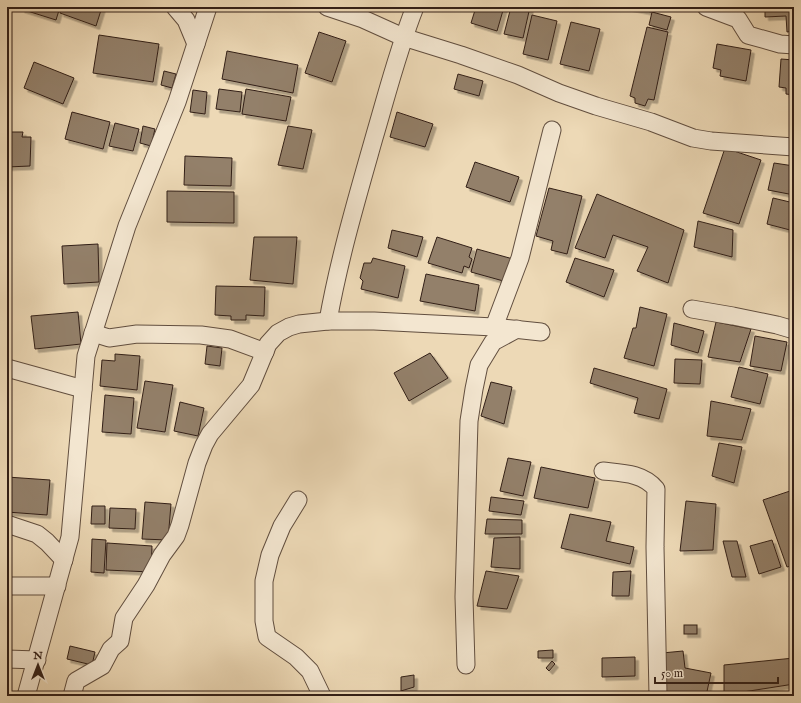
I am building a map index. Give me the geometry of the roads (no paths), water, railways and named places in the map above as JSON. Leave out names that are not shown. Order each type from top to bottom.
[{"type":"street","points":[[175,7],[186,20],[196,44]]},
{"type":"street","points":[[26,696],[70,537],[86,356],[127,226],[177,102],[208,7]]},
{"type":"street","points":[[327,7],[363,19],[403,37],[518,75],[559,93],[596,106],[651,122],[693,138],[711,141],[794,147]]},
{"type":"street","points":[[328,321],[335,281],[365,169],[403,37],[415,7]]},
{"type":"street","points":[[706,7],[738,19],[748,35],[780,44],[794,45]]},
{"type":"street","points":[[494,327],[520,258],[552,130]]},
{"type":"street","points":[[692,309],[762,322],[794,330]]},
{"type":"street","points":[[72,696],[76,681],[102,666],[111,649],[120,641],[124,618],[146,585],[162,555],[176,536],[197,463],[204,445],[210,434],[251,385],[268,344],[278,333],[299,324],[328,321],[374,321],[494,327],[541,332]]},
{"type":"street","points":[[466,665],[464,597],[469,421],[474,389],[480,365],[493,342],[517,329]]},
{"type":"street","points":[[93,333],[110,338],[137,334],[201,335],[230,339],[265,352]]},
{"type":"street","points":[[7,368],[83,389]]},
{"type":"street","points":[[603,471],[623,473],[639,477],[647,480],[656,489],[655,547],[658,696]]},
{"type":"street","points":[[298,500],[282,526],[270,555],[264,581],[264,621],[267,637],[296,657],[310,671],[322,696]]},
{"type":"street","points":[[7,524],[37,534],[64,560]]},
{"type":"street","points":[[7,586],[57,586]]},
{"type":"street","points":[[7,659],[37,660]]}]
